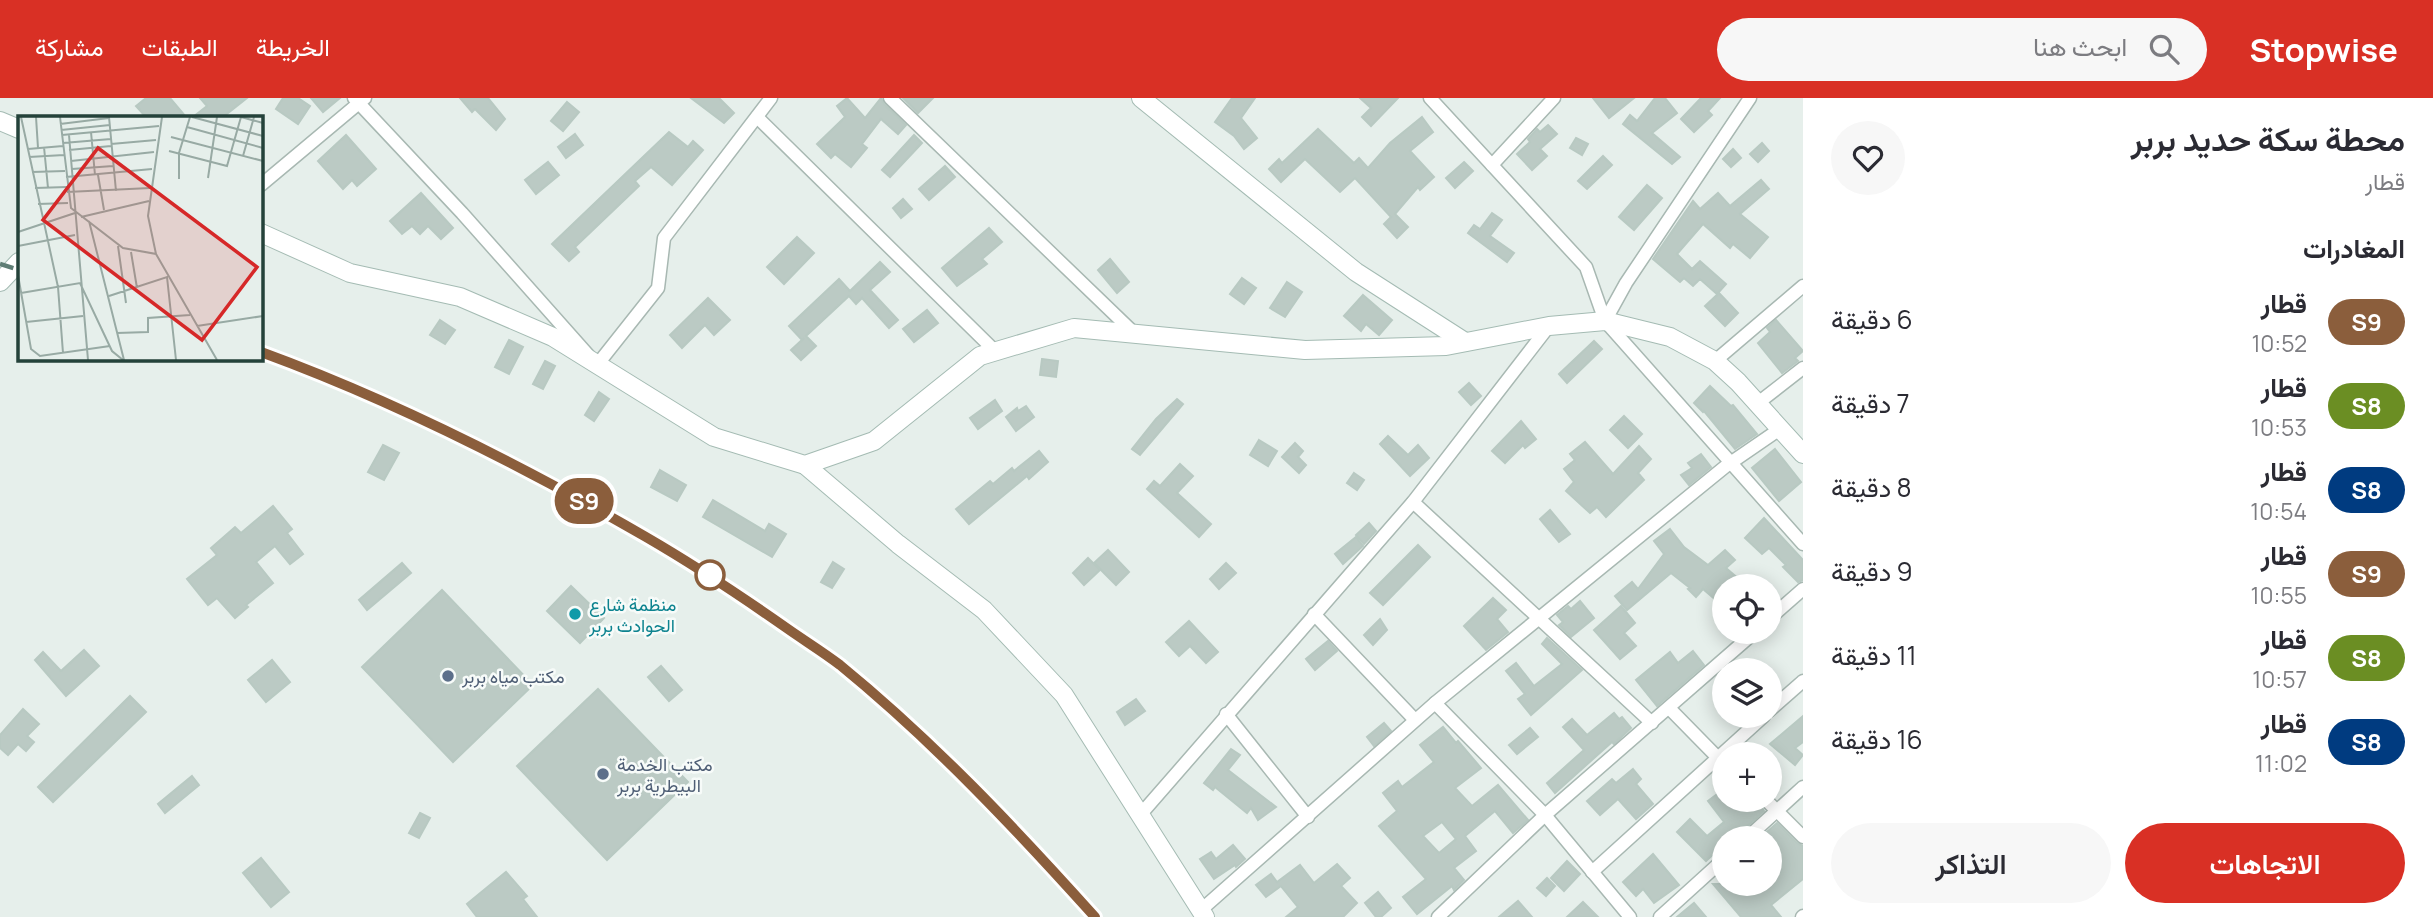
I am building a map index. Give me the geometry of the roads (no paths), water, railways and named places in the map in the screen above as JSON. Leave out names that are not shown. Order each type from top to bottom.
[{"type":"street","points":[[597,365],[658,288],[664,238],[771,98]]},
{"type":"street","points":[[890,98],[1135,334]]},
{"type":"street","points":[[1141,98],[1356,272],[1465,342]]},
{"type":"street","points":[[1430,98],[1586,267],[1605,321],[1803,544]]},
{"type":"street","points":[[1492,165],[1554,98]]},
{"type":"street","points":[[1605,321],[1626,284],[1750,98]]},
{"type":"street","points":[[262,184],[360,100],[597,365]]},
{"type":"street","points":[[757,117],[996,352]]},
{"type":"street","points":[[0,121],[18,129]]},
{"type":"street","points":[[262,233],[350,273],[460,297],[553,337],[714,437],[805,465],[898,544],[984,610],[1064,695],[1203,914],[1435,702],[1730,463],[1780,429]]},
{"type":"street","points":[[0,282],[18,263]]},
{"type":"street","points":[[1715,361],[1803,286]]},
{"type":"street","points":[[805,465],[874,441],[980,356],[1074,328],[1305,350],[1446,346],[1549,326],[1605,321],[1670,337],[1715,361],[1758,403],[1803,454]]},
{"type":"street","points":[[1141,814],[1413,502],[1549,326]]},
{"type":"street","points":[[1758,403],[1803,368]]},
{"type":"street","points":[[1413,502],[1652,723]]},
{"type":"street","points":[[1782,608],[1803,589]]},
{"type":"street","points":[[1314,614],[1415,720]]},
{"type":"street","points":[[1438,917],[1545,816],[1741,644]]},
{"type":"street","points":[[1782,700],[1803,681]]},
{"type":"street","points":[[1435,702],[1545,816],[1630,917]]},
{"type":"street","points":[[1669,708],[1712,752]]},
{"type":"street","points":[[1226,714],[1308,817]]},
{"type":"street","points":[[1739,742],[1753,728]]},
{"type":"street","points":[[1592,872],[1712,769]]},
{"type":"street","points":[[1782,806],[1803,787]]},
{"type":"street","points":[[1760,826],[1776,812]]},
{"type":"street","points":[[1780,812],[1803,837]]},
{"type":"street","points":[[1660,917],[1712,870]]},
{"type":"railway","points":[[0,264],[18,270]]},
{"type":"railway","points":[[262,352],[306,368],[478,445],[579,498],[711,575],[839,664],[944,757],[1027,841],[1095,917]]},
{"type":"train","name":"S9","points":[[262,352],[306,368],[478,445],[579,498],[710,575],[839,664],[944,757],[1027,841],[1095,917]]},
{"type":"place","name":"منظمة شارع الحوادث بربر","points":[[575,614]]},
{"type":"place","name":"مكتب مياه بربر","points":[[448,676]]},
{"type":"place","name":"مكتب الخدمة البيطرية بربر","points":[[603,774]]}]
